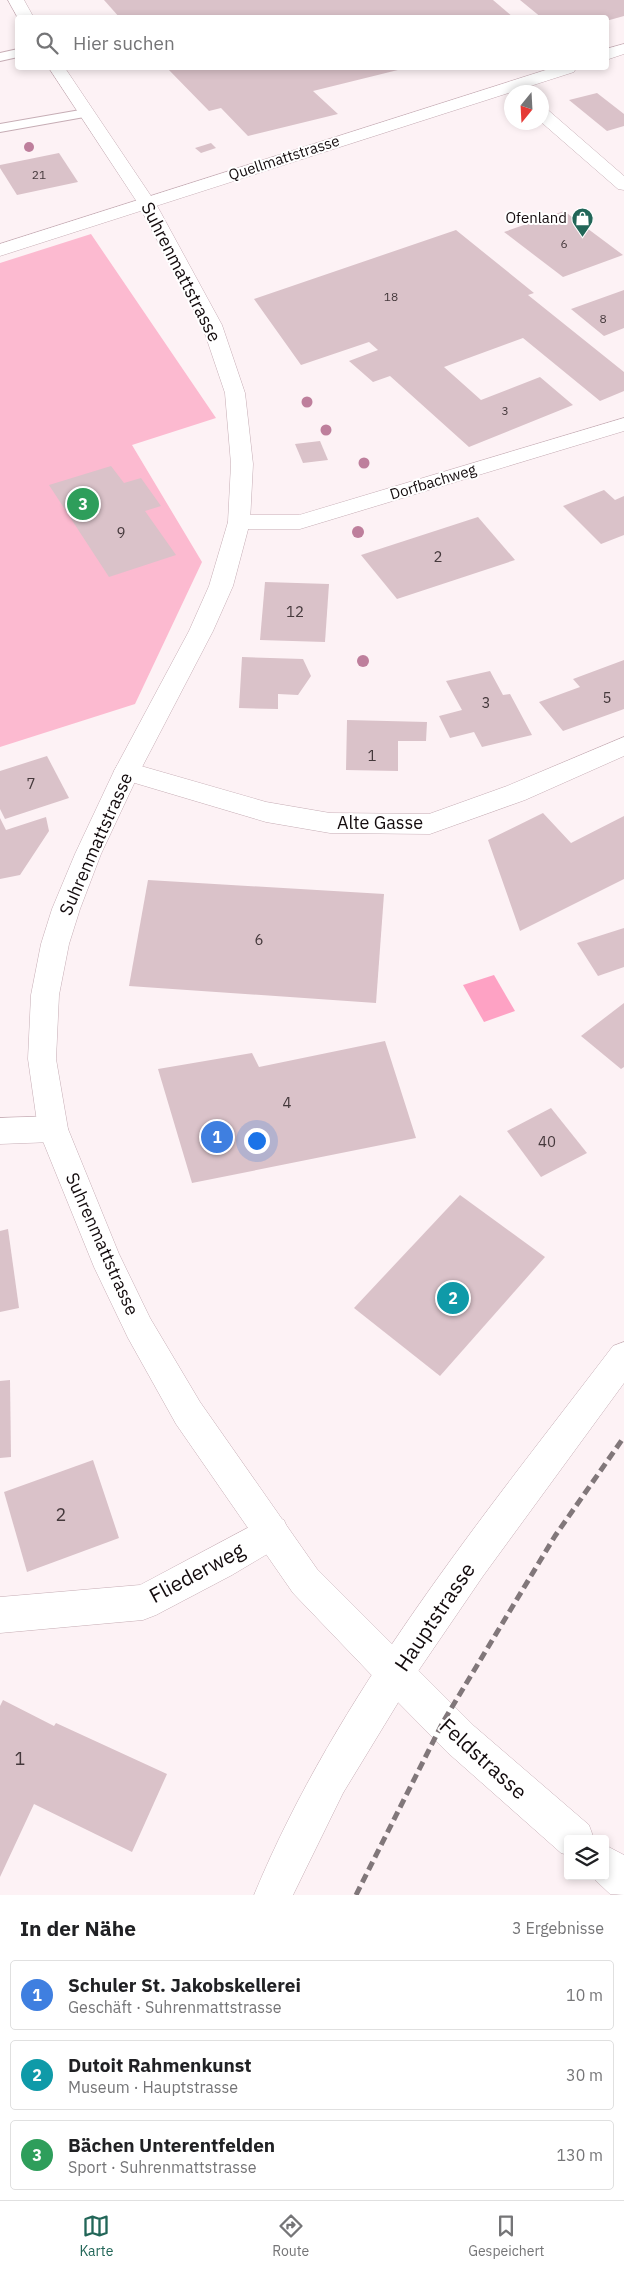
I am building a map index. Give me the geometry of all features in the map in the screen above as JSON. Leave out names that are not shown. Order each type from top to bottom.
[{"type":"street","points":[[16,0],[24,15]]},
{"type":"street","points":[[609,54],[624,49]]},
{"type":"street","name":"Suhrenmattstrasse","points":[[58,70],[146,202],[212,325],[235,393],[242,464],[239,522],[221,586],[201,631],[127,771],[88,854],[66,909],[55,944],[45,995],[42,1059],[54,1129],[89,1221],[139,1328],[188,1414],[305,1581],[396,1674]]},
{"type":"street","name":"Quellmattstrasse","points":[[526,85],[563,70]]},
{"type":"street","name":"Quellmattstrasse","points":[[0,250],[448,104],[504,92]]},
{"type":"street","points":[[549,120],[624,185]]},
{"type":"street","name":"Dorfbachweg","points":[[239,522],[300,522],[624,424]]},
{"type":"street","name":"Alte Gasse","points":[[127,771],[266,812],[330,823],[430,824],[516,793],[624,746]]},
{"type":"street","points":[[0,1131],[54,1129]]},
{"type":"street","name":"Hauptstrasse","points":[[273,1895],[330,1780],[396,1674],[468,1569],[624,1357]]},
{"type":"street","name":"Fliederweg","points":[[0,1615],[143,1602],[220,1564],[272,1532]]},
{"type":"street","name":"Feldstrasse","points":[[396,1674],[429,1710],[505,1780],[570,1835]]},
{"type":"street","points":[[609,1867],[624,1880]]},
{"type":"lane","points":[[0,57],[15,54]]},
{"type":"lane","points":[[0,128],[86,113]]},
{"type":"shaded area","points":[[91,234],[216,418],[132,445],[202,562],[135,704],[0,747],[0,263]]},
{"type":"shaded area","points":[[494,975],[515,1011],[484,1022],[463,985]]},
{"type":"building","points":[[104,0],[493,0],[510,15],[117,15]]},
{"type":"building","points":[[520,0],[624,0],[624,16],[609,20],[609,15],[538,15]]},
{"type":"building","points":[[169,70],[398,70],[313,91],[338,114],[248,136],[221,108],[209,111]]},
{"type":"building","points":[[597,93],[624,114],[624,126],[607,131],[569,100]]},
{"type":"building","points":[[211,143],[216,148],[201,153],[195,148]]},
{"type":"building","points":[[59,153],[78,182],[17,195],[0,168],[0,165]]},
{"type":"building","points":[[564,211],[623,255],[563,277],[504,232]]},
{"type":"building","points":[[456,230],[534,293],[528,295],[624,372],[624,391],[600,401],[523,338],[444,367],[481,400],[540,377],[573,405],[469,447],[390,376],[373,382],[349,361],[378,350],[369,342],[301,365],[254,299]]},
{"type":"building","points":[[624,290],[624,328],[604,336],[571,309]]},
{"type":"building","points":[[320,441],[328,460],[303,463],[295,444]]},
{"type":"building","points":[[111,466],[124,483],[141,478],[161,506],[145,511],[176,555],[109,577],[49,485]]},
{"type":"building","points":[[604,490],[615,500],[624,496],[624,535],[601,544],[563,506]]},
{"type":"building","points":[[478,517],[515,560],[397,599],[361,555]]},
{"type":"building","points":[[265,582],[329,584],[325,642],[260,640]]},
{"type":"building","points":[[242,657],[303,659],[311,676],[298,695],[278,694],[278,709],[239,708]]},
{"type":"building","points":[[624,660],[624,709],[563,731],[539,702],[580,687],[573,679]]},
{"type":"building","points":[[490,671],[503,695],[510,694],[532,735],[482,747],[474,732],[450,738],[439,716],[462,710],[446,681]]},
{"type":"building","points":[[347,720],[427,722],[426,741],[398,741],[398,771],[346,770]]},
{"type":"building","points":[[47,756],[69,798],[5,819],[0,809],[0,771]]},
{"type":"building","points":[[543,813],[571,843],[624,816],[624,879],[520,931],[488,840]]},
{"type":"building","points":[[46,817],[49,831],[20,875],[0,879],[0,818],[6,830]]},
{"type":"building","points":[[148,880],[384,894],[376,1003],[129,986]]},
{"type":"building","points":[[624,928],[624,967],[598,976],[577,943]]},
{"type":"building","points":[[624,1003],[624,1067],[621,1069],[581,1036]]},
{"type":"building","points":[[385,1041],[416,1138],[192,1183],[158,1069],[252,1053],[259,1067]]},
{"type":"building","points":[[551,1108],[587,1153],[541,1177],[507,1131]]},
{"type":"building","points":[[460,1195],[545,1257],[440,1376],[354,1308]]},
{"type":"building","points":[[8,1229],[19,1308],[0,1312],[0,1231]]},
{"type":"building","points":[[10,1380],[11,1457],[0,1458],[0,1381]]},
{"type":"building","points":[[93,1460],[119,1538],[27,1572],[4,1492]]},
{"type":"building","points":[[3,1700],[54,1726],[56,1723],[167,1774],[132,1852],[34,1804],[0,1877],[0,1706]]},
{"type":"railway","points":[[356,1895],[443,1722],[555,1536],[624,1437]]},
{"type":"place","name":"Ofenland","points":[[583,237]]},
{"type":"place","name":"Bächen Unterentfelden","points":[[83,504]]},
{"type":"place","name":"Schuler St. Jakobskellerei","points":[[217,1137]]},
{"type":"place","name":"Dutoit Rahmenkunst","points":[[453,1298]]}]
